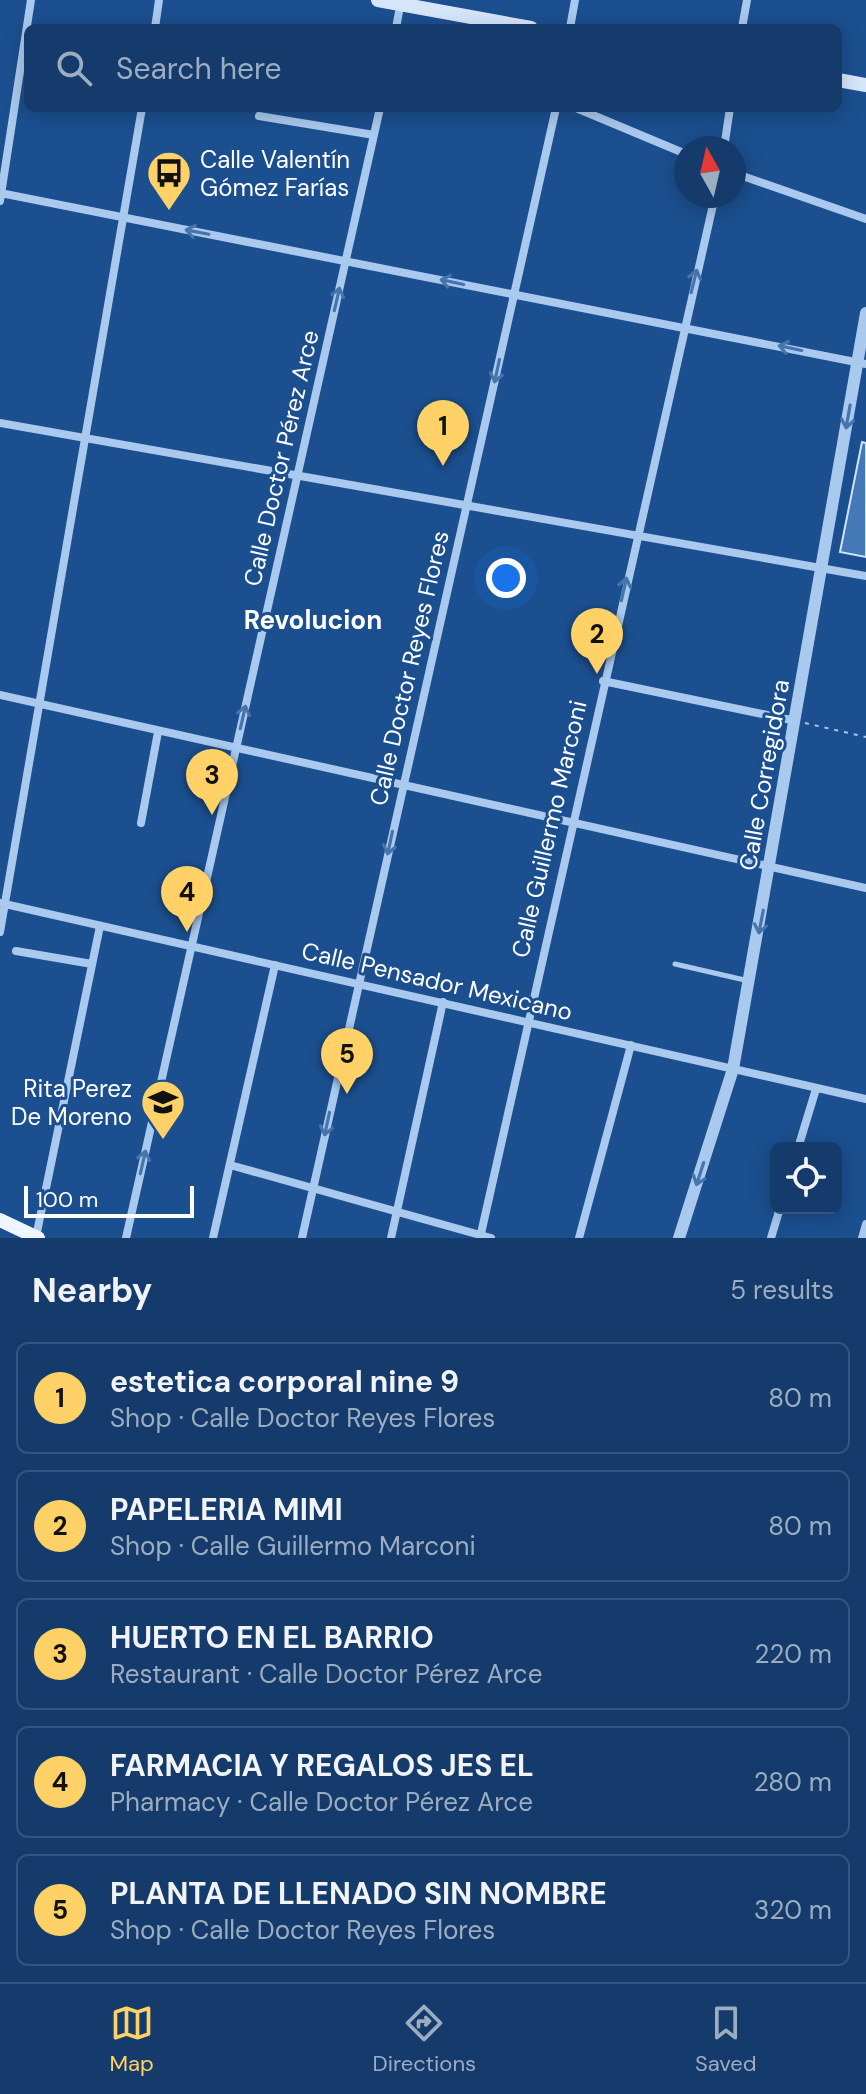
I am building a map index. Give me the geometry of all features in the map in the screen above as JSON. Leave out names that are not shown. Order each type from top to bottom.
[{"type":"main road","points":[[378,0],[508,24]]},
{"type":"main road","points":[[430,24],[439,12]]},
{"type":"main road","points":[[842,81],[866,85]]},
{"type":"main road","points":[[0,1220],[37,1238]]},
{"type":"street","points":[[27,24],[31,0]]},
{"type":"street","points":[[156,24],[159,0]]},
{"type":"street","points":[[571,24],[575,0]]},
{"type":"street","points":[[743,24],[747,0]]},
{"type":"street","points":[[397,24],[401,3]]},
{"type":"street","points":[[24,44],[0,196],[346,260],[862,363]]},
{"type":"street","points":[[0,932],[2,903],[88,437],[141,112]]},
{"type":"street","name":"Calle Doctor Pérez Arce","points":[[126,1238],[379,112]]},
{"type":"street","name":"Calle Doctor Reyes Flores","points":[[302,1238],[555,112]]},
{"type":"street","points":[[586,112],[674,149]]},
{"type":"street","points":[[726,136],[729,112]]},
{"type":"street","points":[[259,116],[374,135]]},
{"type":"street","points":[[746,177],[866,219]]},
{"type":"street","name":"Calle Guillermo Marconi","points":[[480,1237],[526,1020],[712,208]]},
{"type":"street","name":"Calle Corregidora","points":[[679,1238],[733,1069],[822,568],[862,363],[866,313]]},
{"type":"street","points":[[0,423],[866,576]]},
{"type":"street","points":[[603,681],[796,721]]},
{"type":"street","points":[[0,695],[866,888]]},
{"type":"street","points":[[141,823],[158,732]]},
{"type":"street","name":"Calle Pensador Mexicano","points":[[2,903],[866,1099]]},
{"type":"street","points":[[37,1238],[100,926]]},
{"type":"street","points":[[16,951],[92,964]]},
{"type":"street","points":[[213,1238],[275,965]]},
{"type":"street","points":[[391,1238],[443,1002]]},
{"type":"street","points":[[579,1238],[631,1045]]},
{"type":"street","points":[[800,1142],[816,1089]]},
{"type":"street","points":[[230,1165],[491,1238]]},
{"type":"street","points":[[771,1238],[778,1214]]},
{"type":"street","points":[[862,1238],[866,1224]]},
{"type":"lane","points":[[675,964],[750,981]]},
{"type":"path","points":[[796,721],[866,737]]},
{"type":"building","points":[[862,442],[866,443],[866,557],[840,552]]},
{"type":"place","name":"Calle Valentín Gómez Farías","points":[[169,212]]},
{"type":"place","name":"estetica corporal nine 9","points":[[443,466]]},
{"type":"place","name":"PAPELERIA MIMI","points":[[597,674]]},
{"type":"place","name":"HUERTO EN EL BARRIO","points":[[212,815]]},
{"type":"place","name":"FARMACIA Y REGALOS JES EL","points":[[187,932]]},
{"type":"place","name":"PLANTA DE LLENADO SIN NOMBRE","points":[[347,1094]]},
{"type":"place","name":"Rita Perez De Moreno","points":[[163,1141]]},
{"type":"district","name":"Revolucion","points":[[313,620]]}]
